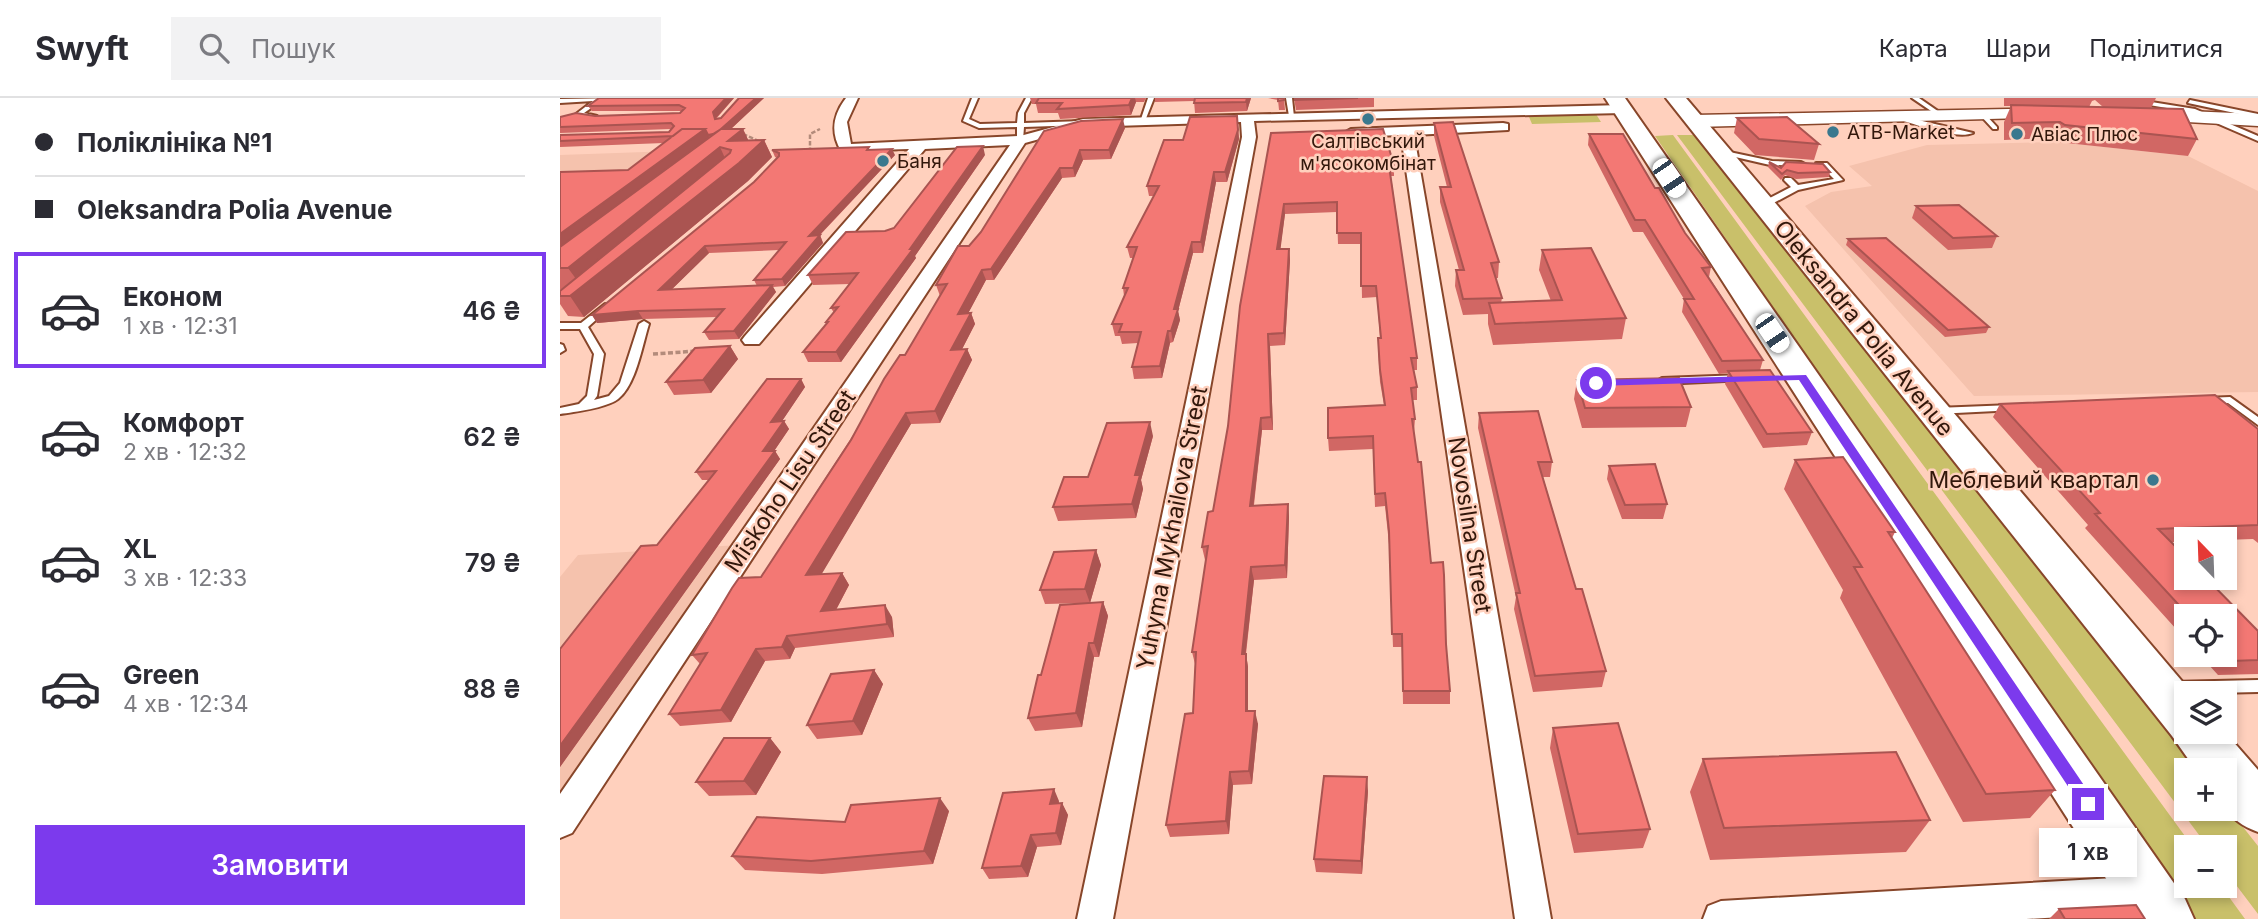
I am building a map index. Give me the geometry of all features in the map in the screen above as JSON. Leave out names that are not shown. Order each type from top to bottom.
[{"type":"main road","points":[[2124,107],[2215,118],[2258,118]]},
{"type":"main road","points":[[2079,114],[1656,112],[1796,377],[2157,907]]},
{"type":"main road","name":"Oleksandra Polia Avenue","points":[[1656,112],[1720,152],[2174,705]]},
{"type":"main road","points":[[2205,744],[2258,808]]},
{"type":"street","points":[[852,98],[842,110],[839,138],[846,148],[920,144],[1083,123],[1142,121],[1252,130],[1292,116],[1656,112]]},
{"type":"street","points":[[1588,124],[1656,112]]},
{"type":"street","points":[[1341,133],[1518,127]]},
{"type":"street","name":"Yuhyma Mykhailova Street","points":[[1096,919],[1252,130]]},
{"type":"street","name":"Novosilna Street","points":[[1407,131],[1533,919]]},
{"type":"street","name":"Miskoho Lisu Street","points":[[560,822],[1020,132]]},
{"type":"street","points":[[752,341],[920,144]]},
{"type":"street","points":[[1721,919],[2157,907]]},
{"type":"lane","points":[[560,101],[622,98]]},
{"type":"lane","points":[[975,98],[965,120],[970,124],[1020,132],[1021,113],[1029,98]]},
{"type":"lane","points":[[1142,121],[1151,98]]},
{"type":"lane","points":[[1289,98],[1292,116]]},
{"type":"lane","points":[[1915,98],[1939,114]]},
{"type":"lane","points":[[2167,98],[2258,118]]},
{"type":"lane","points":[[598,117],[576,115],[600,99]]},
{"type":"lane","points":[[1982,114],[1995,128]]},
{"type":"lane","points":[[1890,115],[1958,133],[1970,133]]},
{"type":"lane","points":[[2215,118],[2258,139]]},
{"type":"lane","points":[[1720,152],[1772,163],[1824,165],[1839,180],[1796,188],[1763,205]]},
{"type":"lane","points":[[1772,163],[1780,172]]},
{"type":"lane","points":[[1788,180],[1796,188]]},
{"type":"lane","points":[[560,326],[583,326],[615,299]]},
{"type":"lane","points":[[560,411],[613,398],[625,384],[644,324]]},
{"type":"lane","points":[[583,326],[599,354],[592,396],[583,407]]},
{"type":"lane","points":[[1649,381],[1753,378]]},
{"type":"lane","points":[[2189,401],[2230,400],[2258,422]]},
{"type":"lane","points":[[1932,411],[2027,407]]},
{"type":"lane","points":[[2160,688],[2258,686]]},
{"type":"path","points":[[737,131],[761,142]]},
{"type":"path","points":[[656,354],[731,349],[752,341]]},
{"type":"shaded area","points":[[1594,111],[1601,122],[1532,124],[1527,112]]},
{"type":"shaded area","points":[[1673,135],[2184,835],[2174,835],[2174,889],[1655,136]]},
{"type":"shaded area","points":[[1677,135],[1697,135],[2174,740],[2174,744],[2177,744],[2189,758],[2174,758],[2174,801]]},
{"type":"shaded area","points":[[2057,142],[2188,156],[2258,191],[2258,392],[1974,396],[1805,206],[1831,192],[1872,186],[1849,166],[1927,145]]},
{"type":"shaded area","points":[[673,151],[560,236],[560,155]]},
{"type":"shaded area","points":[[739,545],[560,799],[560,577],[578,555]]},
{"type":"shaded area","points":[[2237,819],[2258,846],[2258,914],[2237,886],[2237,835],[2199,835],[2189,821]]},
{"type":"shaded area","points":[[2181,898],[2230,898],[2245,919],[2195,919]]},
{"type":"building","points":[[599,98],[726,98],[713,112],[715,119],[721,118],[739,98],[756,98],[713,134],[708,135],[705,129],[682,129],[673,136],[560,141],[560,135],[669,132],[674,126],[671,123],[560,127],[560,117],[576,113],[595,116],[680,113],[685,108],[679,105],[588,106]]},
{"type":"building","points":[[1039,98],[1132,98],[1129,105],[1057,109],[1062,103],[1036,103]]},
{"type":"building","points":[[1195,98],[1247,98],[1246,102],[1194,103]]},
{"type":"building","points":[[1295,98],[1358,98],[1295,100]]},
{"type":"building","points":[[2011,105],[2183,109],[2197,139],[2065,125],[2060,122],[2012,123]]},
{"type":"building","points":[[1237,116],[1238,130],[1225,172],[1214,172],[1201,242],[1192,242],[1174,309],[1178,309],[1171,331],[1168,331],[1160,366],[1132,367],[1141,332],[1119,332],[1122,324],[1112,324],[1128,288],[1123,288],[1137,247],[1127,247],[1159,186],[1147,186],[1164,140],[1183,140],[1190,117]]},
{"type":"building","points":[[1787,117],[1819,144],[1759,139],[1737,118]]},
{"type":"building","points":[[1123,119],[1109,150],[1080,150],[1073,168],[1060,168],[991,269],[982,270],[958,314],[971,313],[951,350],[967,349],[935,411],[906,413],[806,575],[842,573],[821,611],[885,605],[887,624],[787,636],[782,647],[756,649],[721,710],[669,714],[707,653],[692,655],[732,588],[739,578],[761,577],[851,440],[884,379],[900,355],[905,355],[947,284],[936,285],[958,246],[969,246],[981,232],[1044,131],[1081,121]]},
{"type":"building","points":[[1453,122],[1499,262],[1491,263],[1502,298],[1463,299],[1456,270],[1464,270],[1440,187],[1451,187],[1434,123]]},
{"type":"building","points":[[682,129],[705,129],[560,234],[560,172],[628,170]]},
{"type":"building","points":[[721,129],[743,129],[728,141],[764,140],[739,163],[570,296],[560,296],[560,291],[731,150],[720,147],[568,268],[560,268],[560,247]]},
{"type":"building","points":[[1383,129],[1394,165],[1389,166],[1417,358],[1411,358],[1417,387],[1411,388],[1415,419],[1412,419],[1418,462],[1421,462],[1431,563],[1443,562],[1450,691],[1403,691],[1402,634],[1392,634],[1389,531],[1385,493],[1375,494],[1373,436],[1328,438],[1328,408],[1385,405],[1380,370],[1378,338],[1381,338],[1376,286],[1361,286],[1361,233],[1337,233],[1337,202],[1284,204],[1277,249],[1289,249],[1284,333],[1268,334],[1271,417],[1261,418],[1250,506],[1288,504],[1285,565],[1251,567],[1242,654],[1246,654],[1246,711],[1255,711],[1249,771],[1230,772],[1226,821],[1166,825],[1185,714],[1193,713],[1196,652],[1192,652],[1208,546],[1202,547],[1208,512],[1213,511],[1228,426],[1240,306],[1271,133]]},
{"type":"building","points":[[1589,134],[1623,134],[1655,188],[1659,188],[1685,233],[1711,267],[1702,268],[1763,360],[1722,361],[1684,299],[1694,299],[1645,220],[1635,220]]},
{"type":"building","points":[[983,146],[910,249],[913,249],[836,352],[803,352],[828,322],[838,307],[831,308],[858,273],[808,275],[846,232],[885,231],[894,228],[957,147]]},
{"type":"building","points":[[869,147],[867,150],[892,149],[809,236],[820,235],[782,279],[754,280],[786,242],[705,246],[659,290],[772,285],[734,331],[704,332],[724,309],[592,315],[754,182],[779,156],[779,153],[772,150]]},
{"type":"building","points":[[1769,162],[1781,168],[1786,162],[1823,164],[1830,172],[1798,173],[1787,170],[1782,174]]},
{"type":"building","points":[[1959,205],[1997,236],[1953,238],[1916,206]]},
{"type":"building","points":[[1886,238],[1989,327],[1948,330],[1848,239]]},
{"type":"building","points":[[1591,248],[1626,318],[1495,324],[1489,303],[1562,300],[1542,250]]},
{"type":"building","points":[[730,346],[703,380],[666,382],[695,348]]},
{"type":"building","points":[[1770,370],[1812,432],[1767,434],[1728,371]]},
{"type":"building","points":[[1679,378],[1691,407],[1585,408],[1577,380]]},
{"type":"building","points":[[767,379],[801,379],[771,422],[784,421],[763,451],[775,451],[560,746],[560,649],[641,546],[657,545],[716,471],[696,472]]},
{"type":"building","name":"Меблевий квартал","points":[[2215,395],[2258,429],[2258,525],[2158,529],[2174,545],[2174,590],[2218,590],[2232,604],[2178,604],[2095,514],[2100,513],[2000,404]]},
{"type":"building","points":[[1538,411],[1552,462],[1538,462],[1576,589],[1582,589],[1606,671],[1535,676],[1516,593],[1520,593],[1479,413]]},
{"type":"building","points":[[1150,422],[1135,475],[1140,475],[1132,504],[1053,507],[1064,477],[1088,477],[1107,423]]},
{"type":"building","points":[[1843,457],[1895,532],[1888,532],[2055,790],[1986,794],[1854,567],[1862,567],[1795,460]]},
{"type":"building","points":[[1655,464],[1667,504],[1625,505],[1609,466]]},
{"type":"building","points":[[1096,550],[1085,589],[1040,590],[1054,552]]},
{"type":"building","points":[[1103,602],[1094,643],[1089,643],[1076,713],[1028,718],[1060,605]]},
{"type":"building","name":"Меблевий квартал","points":[[2237,610],[2258,631],[2258,660],[2237,661]]},
{"type":"building","points":[[874,670],[853,721],[807,725],[831,674]]},
{"type":"building","points":[[1618,723],[1650,829],[1578,834],[1553,728]]},
{"type":"building","points":[[724,738],[770,738],[744,781],[696,782]]},
{"type":"building","points":[[1896,752],[1930,820],[1724,828],[1703,759]]},
{"type":"building","points":[[1324,776],[1367,777],[1361,861],[1314,859]]},
{"type":"building","points":[[1054,789],[1050,804],[1062,803],[1056,833],[1031,835],[1021,866],[982,868],[1003,793]]},
{"type":"building","points":[[940,798],[924,851],[811,861],[732,856],[757,817],[845,822],[851,805]]},
{"type":"building","points":[[2136,905],[2145,919],[2065,919],[2059,909]]},
{"type":"place","name":"Салтівський м'ясокомбінат","points":[[1368,119]]},
{"type":"place","name":"ATB-Market","points":[[1833,132]]},
{"type":"place","name":"Авіас Плюс","points":[[2017,134]]},
{"type":"place","name":"Баня","points":[[883,161]]},
{"type":"place","name":"Меблевий квартал","points":[[2153,480]]},
{"type":"route","points":[[1596,383],[1802,377],[2088,804]]}]
